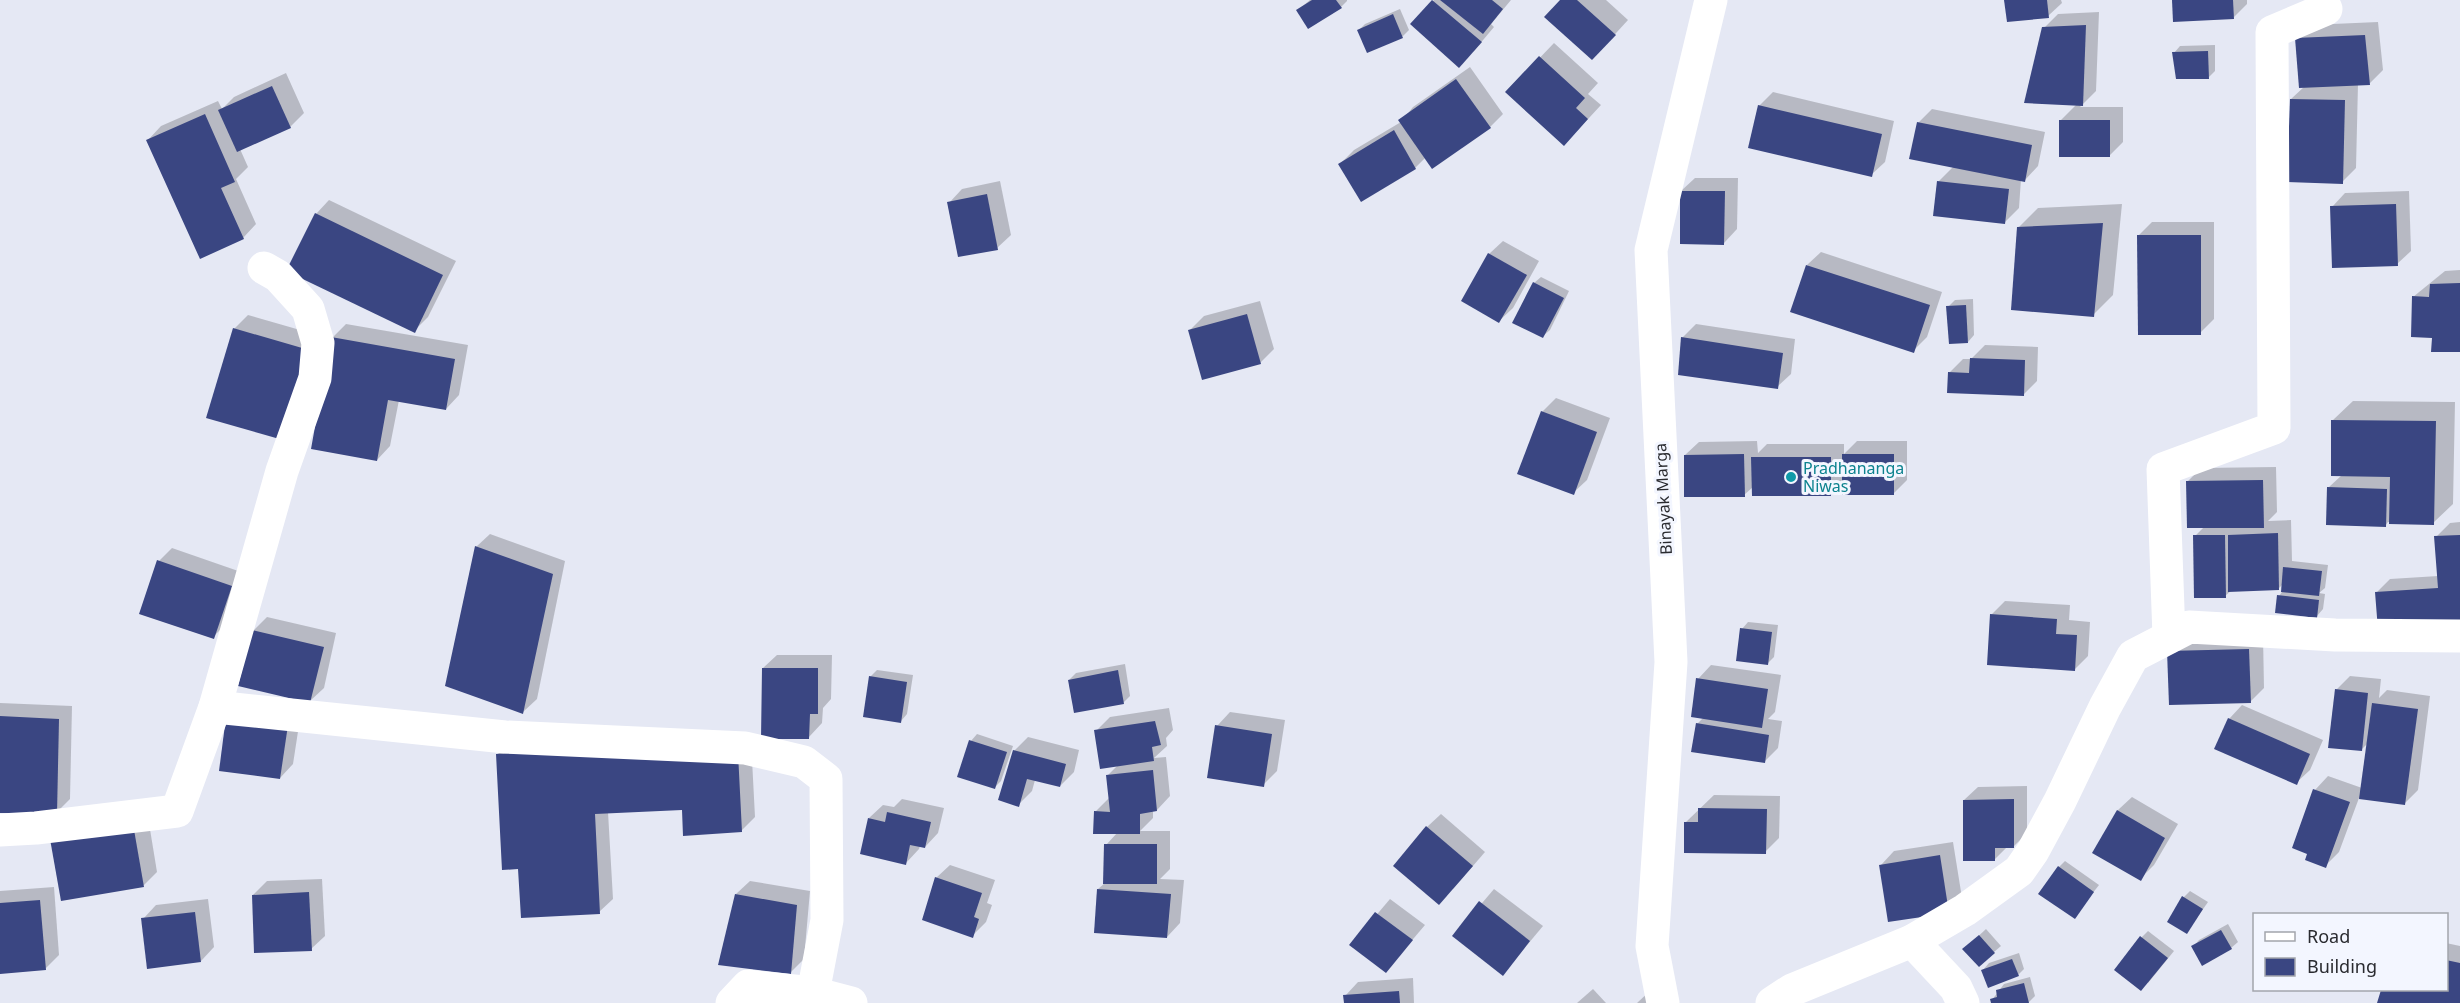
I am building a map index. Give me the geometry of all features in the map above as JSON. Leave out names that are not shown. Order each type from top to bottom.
[{"type":"street","name":"Binayak Marga","points":[[1663,1003],[1652,946],[1671,662],[1651,249],[1711,0]]},
{"type":"street","points":[[2169,637],[2163,469],[2274,428],[2272,32],[2326,9],[2322,0]]},
{"type":"street","points":[[0,830],[36,828],[177,811],[215,707],[282,471],[315,378],[318,343],[308,309],[278,276],[264,268]]},
{"type":"street","points":[[1773,1003],[1792,990],[1912,941],[1965,910],[2019,871],[2033,851],[2060,801],[2105,707],[2133,656],[2189,627],[2335,635],[2460,636]]},
{"type":"street","points":[[215,707],[505,737],[745,748],[804,762],[826,779],[827,920],[813,993]]},
{"type":"street","points":[[1912,941],[1956,988],[1963,1003]]},
{"type":"street","points":[[732,1003],[748,986],[813,993],[851,1003]]},
{"type":"building","points":[[1312,0],[1336,0],[1342,8],[1308,29],[1296,10]]},
{"type":"building","points":[[1432,0],[1482,42],[1459,68],[1410,24]]},
{"type":"building","points":[[1440,0],[1492,0],[1503,9],[1483,34]]},
{"type":"building","points":[[1560,0],[1577,0],[1616,35],[1592,60],[1544,17]]},
{"type":"building","points":[[2004,0],[2047,0],[2049,18],[2007,22]]},
{"type":"building","points":[[2172,0],[2233,0],[2234,19],[2173,22]]},
{"type":"building","points":[[1393,14],[1403,38],[1367,53],[1357,30]]},
{"type":"building","points":[[2086,25],[2083,106],[2024,103],[2042,27]]},
{"type":"building","points":[[2365,35],[2370,85],[2299,88],[2295,38]]},
{"type":"building","points":[[2208,51],[2209,79],[2176,79],[2172,52]]},
{"type":"building","points":[[1539,56],[1585,98],[1576,108],[1588,119],[1564,146],[1505,92]]},
{"type":"building","points":[[1456,79],[1491,128],[1432,169],[1398,120]]},
{"type":"building","points":[[272,86],[291,128],[237,152],[218,110]]},
{"type":"building","points":[[2290,99],[2345,100],[2343,184],[2287,182]]},
{"type":"building","points":[[1758,105],[1882,134],[1872,177],[1748,148]]},
{"type":"building","points":[[205,114],[235,182],[221,188],[244,239],[200,259],[146,140]]},
{"type":"building","points":[[2059,120],[2110,120],[2110,157],[2059,157]]},
{"type":"building","points":[[1917,122],[2032,145],[2025,182],[1909,159]]},
{"type":"building","points":[[1394,130],[1416,169],[1361,202],[1338,164]]},
{"type":"building","points":[[1937,181],[2009,189],[2005,224],[1933,216]]},
{"type":"building","points":[[1680,191],[1725,191],[1724,245],[1680,244]]},
{"type":"building","points":[[987,194],[998,250],[958,257],[947,202]]},
{"type":"building","points":[[2396,204],[2398,266],[2332,268],[2330,206]]},
{"type":"building","points":[[315,213],[443,275],[415,333],[286,271]]},
{"type":"building","points":[[2103,223],[2094,317],[2011,310],[2017,227]]},
{"type":"building","points":[[2137,235],[2201,235],[2201,335],[2138,335]]},
{"type":"building","points":[[1488,253],[1527,275],[1499,323],[1461,301]]},
{"type":"building","points":[[1806,265],[1930,305],[1914,353],[1790,312]]},
{"type":"building","points":[[1533,282],[1564,298],[1543,338],[1512,323]]},
{"type":"building","points":[[2460,283],[2460,352],[2431,352],[2432,338],[2411,337],[2412,296],[2429,297],[2430,284]]},
{"type":"building","points":[[1966,305],[1968,343],[1949,344],[1946,306]]},
{"type":"building","points":[[1247,314],[1261,364],[1202,380],[1188,330]]},
{"type":"building","points":[[233,328],[309,350],[283,440],[206,418]]},
{"type":"building","points":[[331,337],[455,359],[446,410],[388,400],[377,461],[311,449]]},
{"type":"building","points":[[1681,337],[1783,353],[1778,389],[1678,375]]},
{"type":"building","points":[[1970,358],[2025,360],[2024,396],[1947,393],[1948,372],[1969,373]]},
{"type":"building","points":[[1541,411],[1597,432],[1574,495],[1517,474]]},
{"type":"building","points":[[2331,420],[2436,421],[2434,525],[2389,524],[2390,477],[2331,476]]},
{"type":"building","points":[[1744,454],[1745,497],[1684,497],[1684,455]]},
{"type":"building","points":[[1842,454],[1894,454],[1894,495],[1842,495]]},
{"type":"building","name":"Pradhananga Niwas","points":[[1751,457],[1831,457],[1831,496],[1752,496]]},
{"type":"building","points":[[2263,480],[2264,528],[2187,528],[2186,481]]},
{"type":"building","points":[[2327,487],[2387,489],[2386,527],[2326,525]]},
{"type":"building","points":[[2278,533],[2279,590],[2228,592],[2228,535]]},
{"type":"building","points":[[2193,535],[2225,535],[2226,598],[2194,598]]},
{"type":"building","points":[[2460,535],[2460,625],[2378,630],[2375,592],[2438,588],[2434,536]]},
{"type":"building","points":[[475,546],[553,574],[523,714],[445,686]]},
{"type":"building","points":[[157,560],[232,586],[214,639],[139,614]]},
{"type":"building","points":[[2283,567],[2322,571],[2319,596],[2281,592]]},
{"type":"building","points":[[2277,595],[2319,600],[2317,618],[2275,613]]},
{"type":"building","points":[[1990,614],[2057,619],[2056,634],[2077,635],[2075,671],[1987,665]]},
{"type":"building","points":[[1740,628],[1772,632],[1768,665],[1736,661]]},
{"type":"building","points":[[252,630],[324,647],[310,703],[238,686]]},
{"type":"building","points":[[2249,649],[2251,703],[2169,705],[2167,651]]},
{"type":"building","points":[[762,668],[818,668],[818,714],[810,714],[809,739],[761,739]]},
{"type":"building","points":[[1118,670],[1124,704],[1074,713],[1068,680]]},
{"type":"building","points":[[869,676],[907,682],[901,723],[863,717]]},
{"type":"building","points":[[1696,678],[1768,689],[1762,728],[1691,717]]},
{"type":"building","points":[[2335,689],[2368,693],[2362,751],[2328,748]]},
{"type":"building","points":[[2372,703],[2418,709],[2405,805],[2359,799]]},
{"type":"building","points":[[0,716],[59,719],[57,814],[0,813]]},
{"type":"building","points":[[226,717],[288,725],[280,779],[219,771]]},
{"type":"building","points":[[2228,718],[2310,754],[2297,785],[2214,749]]},
{"type":"building","points":[[1155,721],[1161,745],[1152,747],[1154,761],[1100,769],[1094,730]]},
{"type":"building","points":[[1696,723],[1769,735],[1765,763],[1691,752]]},
{"type":"building","points":[[1215,725],[1272,734],[1264,787],[1207,778]]},
{"type":"building","points":[[969,740],[1007,752],[995,789],[957,777]]},
{"type":"building","points":[[636,747],[738,753],[742,832],[683,836],[682,810],[595,814],[600,914],[521,918],[518,869],[502,870],[496,754]]},
{"type":"building","points":[[1013,750],[1066,764],[1060,787],[1027,779],[1019,807],[998,800]]},
{"type":"building","points":[[1153,770],[1157,811],[1140,814],[1140,834],[1093,834],[1094,811],[1110,812],[1106,775]]},
{"type":"building","points":[[2313,789],[2350,802],[2326,868],[2305,860],[2307,854],[2292,848]]},
{"type":"building","points":[[2014,799],[2014,848],[1995,848],[1995,861],[1963,861],[1963,800]]},
{"type":"building","points":[[1698,808],[1767,809],[1766,854],[1684,853],[1684,822],[1698,822]]},
{"type":"building","points":[[2117,810],[2165,838],[2141,881],[2092,853]]},
{"type":"building","points":[[887,812],[931,822],[925,848],[910,845],[906,865],[860,854],[868,818],[885,822]]},
{"type":"building","points":[[133,824],[144,887],[61,901],[50,839]]},
{"type":"building","points":[[1426,826],[1473,866],[1439,905],[1393,866]]},
{"type":"building","points":[[1104,844],[1157,844],[1157,884],[1103,884]]},
{"type":"building","points":[[1940,855],[1949,913],[1888,922],[1879,865]]},
{"type":"building","points":[[2058,866],[2094,892],[2075,919],[2038,894]]},
{"type":"building","points":[[935,877],[982,893],[974,917],[979,919],[973,938],[922,920]]},
{"type":"building","points":[[1097,889],[1171,894],[1167,938],[1094,933]]},
{"type":"building","points":[[309,892],[312,951],[254,953],[252,895]]},
{"type":"building","points":[[735,894],[797,905],[791,974],[718,965]]},
{"type":"building","points":[[2182,896],[2203,909],[2187,934],[2167,922]]},
{"type":"building","points":[[40,900],[46,970],[0,974],[0,903]]},
{"type":"building","points":[[1479,901],[1530,941],[1503,976],[1452,936]]},
{"type":"building","points":[[195,912],[201,962],[147,969],[141,918]]},
{"type":"building","points":[[1375,912],[1413,940],[1386,973],[1349,945]]},
{"type":"building","points":[[2221,930],[2232,949],[2202,966],[2191,946]]},
{"type":"building","points":[[1979,935],[1995,953],[1979,967],[1962,949]]},
{"type":"building","points":[[2140,936],[2168,958],[2141,991],[2114,970]]},
{"type":"building","points":[[2012,959],[2019,976],[1988,988],[1981,970]]},
{"type":"building","points":[[2448,960],[2460,963],[2460,1003],[2377,1003],[2381,991],[2448,991]]},
{"type":"building","points":[[2024,983],[2029,1003],[1991,1003],[1990,999],[1997,997],[1996,990]]},
{"type":"building","points":[[1399,991],[1400,1003],[1344,1003],[1343,995]]},
{"type":"place","name":"Pradhananga Niwas","points":[[1791,477]]}]
